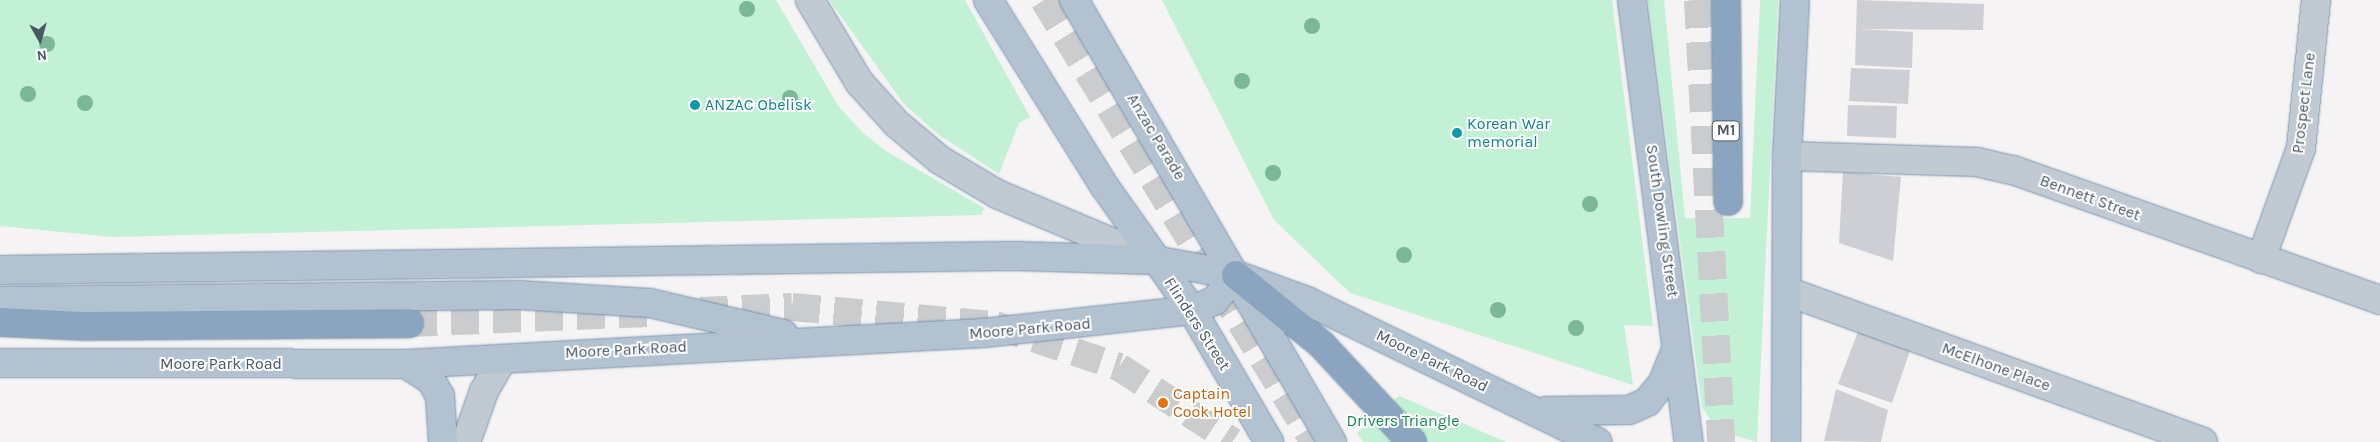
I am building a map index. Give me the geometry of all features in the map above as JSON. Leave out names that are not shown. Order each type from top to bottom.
[{"type":"highway","name":"M1","points":[[1726,0],[1728,202]]},
{"type":"highway","points":[[1236,275],[1322,345],[1412,442]]},
{"type":"highway","points":[[0,322],[84,326],[409,323]]},
{"type":"main road","points":[[988,0],[1154,260]]},
{"type":"main road","name":"Anzac Parade","points":[[1074,0],[1236,275]]},
{"type":"main road","name":"South Dowling Street","points":[[1632,0],[1678,343],[1689,442]]},
{"type":"main road","points":[[1786,442],[1789,292],[1787,156],[1795,0]]},
{"type":"main road","name":"Moore Park Road","points":[[0,270],[1016,256],[1154,260],[1236,275],[1307,301],[1598,442]]},
{"type":"main road","name":"Flinders Street","points":[[1154,260],[1192,310],[1269,442]]},
{"type":"main road","points":[[1236,275],[1332,442]]},
{"type":"main road","name":"Moore Park Road","points":[[0,364],[406,364],[502,360],[574,352],[819,342],[1086,325],[1192,310],[1214,300],[1236,275]]},
{"type":"main road","points":[[0,301],[519,295],[650,303],[819,342]]},
{"type":"main road","points":[[1535,410],[1594,414],[1629,410],[1647,402],[1663,382],[1678,343]]},
{"type":"main road","points":[[406,364],[431,380],[440,396],[443,442]]},
{"type":"street","points":[[810,0],[859,82],[897,124],[940,160],[997,194],[1154,260]]},
{"type":"street","name":"Prospect Lane","points":[[2261,260],[2301,148],[2316,0]]},
{"type":"street","name":"Bennett Street","points":[[1787,156],[1977,162],[2013,170],[2261,260],[2380,300]]},
{"type":"street","name":"McElhone Place","points":[[1789,292],[2203,442]]},
{"type":"street","points":[[466,442],[484,392],[502,360]]},
{"type":"green space","points":[[0,0],[776,0],[839,107],[862,132],[886,151],[984,208],[982,215],[112,237],[0,226]]},
{"type":"green space","points":[[829,0],[965,0],[1030,117],[1019,123],[999,174],[939,135],[904,104]]},
{"type":"green space","points":[[1162,0],[1612,0],[1653,326],[1624,325],[1633,385],[1350,293],[1274,220]]},
{"type":"green space","points":[[1648,0],[1664,0],[1685,218],[1750,218],[1760,0],[1778,0],[1757,442],[1717,430],[1702,407]]},
{"type":"green space","name":"Drivers Triangle","points":[[1399,396],[1506,442],[1363,442],[1357,433]]},
{"type":"building","points":[[1857,0],[1984,4],[1983,30],[1860,29],[1913,32],[1912,68],[1855,65]]},
{"type":"building","points":[[1851,68],[1910,70],[1908,104],[1849,101]]},
{"type":"building","points":[[1848,105],[1897,106],[1896,138],[1847,136]]},
{"type":"building","points":[[1843,172],[1901,177],[1893,261],[1839,243]]},
{"type":"building","points":[[1859,329],[1911,348],[1892,403],[1838,384]]},
{"type":"building","points":[[1836,389],[1888,410],[1881,442],[1824,441]]},
{"type":"tunnel","points":[[1044,0],[1314,442]]},
{"type":"tunnel","points":[[1698,0],[1721,442]]},
{"type":"tunnel","points":[[700,311],[792,307],[995,325],[1119,367],[1233,442]]},
{"type":"tunnel","points":[[409,323],[647,313]]},
{"type":"place","name":"ANZAC Obelisk","points":[[695,105]]},
{"type":"place","name":"Korean War memorial","points":[[1457,133]]},
{"type":"place","name":"Captain Cook Hotel","points":[[1163,403]]}]
